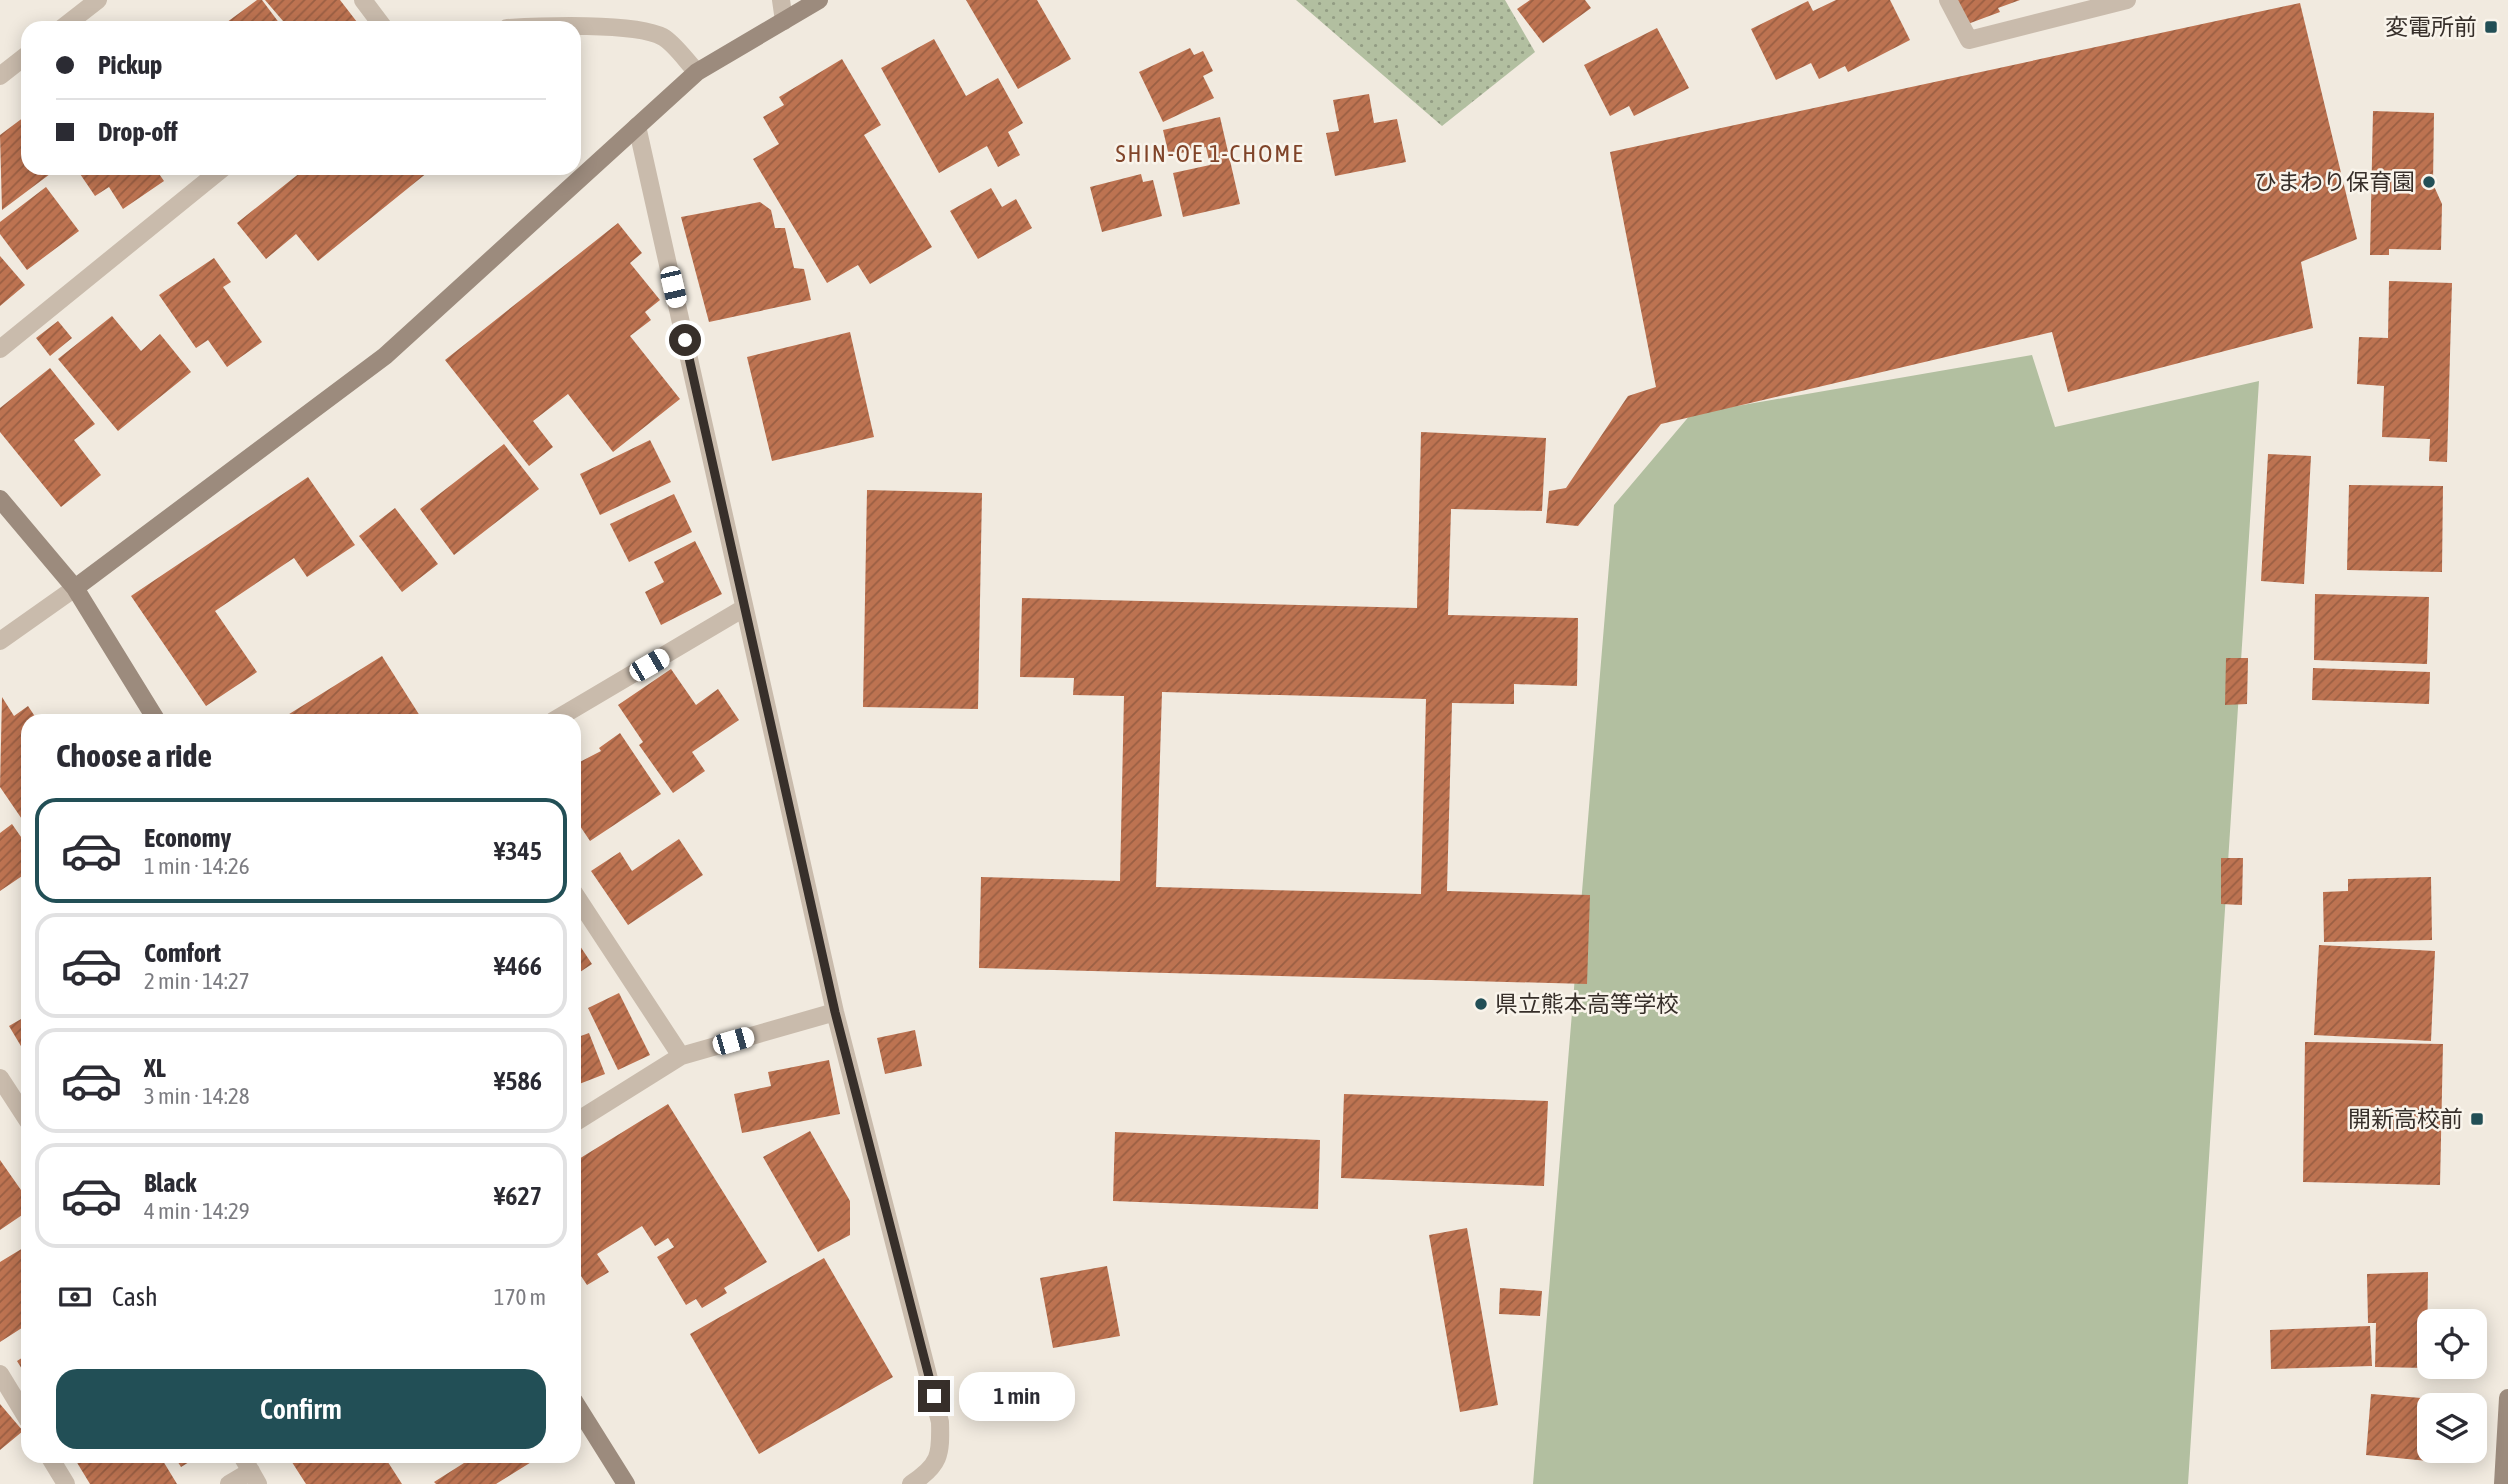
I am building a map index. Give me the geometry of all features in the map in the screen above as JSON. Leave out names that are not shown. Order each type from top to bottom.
[{"type":"street","points":[[70,21],[97,0]]},
{"type":"street","points":[[363,0],[379,21]]},
{"type":"street","points":[[781,0],[784,20]]},
{"type":"street","points":[[0,641],[385,356],[697,72],[820,0]]},
{"type":"street","points":[[1948,0],[1969,40],[2127,0]]},
{"type":"street","points":[[581,29],[631,30],[662,37],[697,72]]},
{"type":"street","points":[[0,76],[21,60]]},
{"type":"street","points":[[638,126],[835,1012],[940,1422],[941,1449],[934,1467],[911,1484]]},
{"type":"street","points":[[0,349],[214,175]]},
{"type":"street","points":[[0,499],[75,588],[152,714]]},
{"type":"street","points":[[565,714],[744,608]]},
{"type":"street","points":[[581,904],[681,1056]]},
{"type":"street","points":[[581,1119],[681,1056],[835,1012]]},
{"type":"street","points":[[0,1078],[21,1110]]},
{"type":"street","points":[[0,1374],[21,1408]]},
{"type":"street","points":[[2504,1484],[2508,1398]]},
{"type":"street","points":[[581,1412],[626,1484]]},
{"type":"street","points":[[53,1463],[66,1484]]},
{"type":"street","points":[[229,1484],[250,1470]]},
{"type":"green space","points":[[1296,0],[1505,0],[1535,52],[1442,126]]},
{"type":"green space","points":[[2032,355],[2055,427],[2259,381],[2188,1484],[1533,1484],[1614,505],[1691,414]]},
{"type":"building","points":[[257,0],[262,0],[278,21],[228,21]]},
{"type":"building","points":[[265,0],[340,0],[356,21],[283,21]]},
{"type":"building","points":[[966,0],[1037,0],[1071,59],[1018,89]]},
{"type":"building","points":[[1530,0],[1585,0],[1591,8],[1543,43],[1517,9]]},
{"type":"building","points":[[1836,0],[1890,0],[1910,40],[1848,72],[1845,66],[1819,79],[1811,63],[1776,80],[1751,29],[1808,1],[1813,11]]},
{"type":"building","points":[[1957,0],[2020,0],[1998,8],[2000,12],[1965,25]]},
{"type":"building","points":[[2300,3],[2357,239],[2301,262],[2313,328],[2068,392],[2052,332],[1661,424],[1578,526],[1546,523],[1549,491],[1566,488],[1628,396],[1656,387],[1610,152]]},
{"type":"building","points":[[1657,28],[1689,88],[1634,116],[1629,106],[1610,116],[1584,65]]},
{"type":"building","points":[[934,39],[966,96],[998,78],[1023,123],[1008,132],[1020,155],[998,167],[987,146],[939,173],[881,68]]},
{"type":"building","points":[[1190,48],[1194,55],[1203,51],[1213,71],[1203,76],[1214,98],[1163,122],[1139,72]]},
{"type":"building","points":[[842,59],[881,125],[864,135],[932,247],[870,284],[858,265],[827,283],[753,159],[779,144],[763,117],[784,105],[779,97]]},
{"type":"building","points":[[1369,94],[1374,123],[1397,119],[1406,162],[1335,176],[1326,133],[1339,131],[1333,100]]},
{"type":"building","points":[[2373,111],[2434,113],[2433,184],[2442,204],[2441,250],[2389,249],[2389,255],[2370,255]]},
{"type":"building","points":[[1220,117],[1240,204],[1183,217],[1173,173],[1210,165],[1206,147],[1169,156],[1163,130]]},
{"type":"building","points":[[21,119],[21,175],[49,175],[2,210],[0,135]]},
{"type":"building","points":[[1141,174],[1143,182],[1153,180],[1162,216],[1102,232],[1090,187]]},
{"type":"building","points":[[81,175],[160,175],[164,181],[123,209],[109,187],[95,196]]},
{"type":"building","points":[[297,175],[424,175],[318,261],[296,234],[266,259],[237,223]]},
{"type":"building","points":[[46,187],[79,231],[27,270],[0,234],[0,222]]},
{"type":"building","points":[[991,188],[1002,207],[1016,199],[1032,228],[978,259],[950,211]]},
{"type":"building","points":[[760,202],[771,210],[775,228],[785,228],[794,268],[804,269],[811,300],[709,322],[681,217]]},
{"type":"building","points":[[618,223],[642,253],[630,263],[660,300],[645,312],[651,320],[630,336],[680,399],[613,452],[568,394],[533,421],[553,447],[529,466],[445,360]]},
{"type":"building","points":[[0,256],[25,285],[0,306]]},
{"type":"building","points":[[214,258],[231,282],[223,287],[262,342],[227,367],[208,340],[196,348],[159,295]]},
{"type":"building","points":[[2389,281],[2452,283],[2447,462],[2429,461],[2430,439],[2382,437],[2384,386],[2357,384],[2359,337],[2388,338]]},
{"type":"building","points":[[112,316],[141,351],[160,334],[191,372],[118,431],[58,359]]},
{"type":"building","points":[[58,321],[72,338],[50,356],[36,338]]},
{"type":"building","points":[[850,332],[874,437],[772,461],[747,357]]},
{"type":"building","points":[[50,368],[95,424],[74,440],[101,475],[61,507],[0,432],[0,408]]},
{"type":"building","points":[[1421,432],[1546,438],[1542,511],[1451,509],[1448,615],[1578,618],[1577,686],[1514,684],[1514,704],[1452,703],[1447,891],[1590,895],[1587,984],[979,968],[981,877],[1120,881],[1124,696],[1073,695],[1074,678],[1020,677],[1022,598],[1417,608]],"holes":[[[1162,692],[1426,699],[1421,894],[1156,887]]]},
{"type":"building","points":[[650,440],[671,482],[600,515],[580,474]]},
{"type":"building","points":[[504,444],[539,489],[454,555],[420,509]]},
{"type":"building","points":[[2268,454],[2311,456],[2304,584],[2261,581]]},
{"type":"building","points":[[308,477],[355,545],[307,577],[294,558],[215,611],[257,672],[206,706],[131,596]]},
{"type":"building","points":[[2349,485],[2443,486],[2442,572],[2347,570]]},
{"type":"building","points":[[867,490],[982,493],[978,709],[863,707]]},
{"type":"building","points":[[674,494],[692,532],[629,562],[610,524]]},
{"type":"building","points":[[395,508],[438,564],[402,592],[359,536]]},
{"type":"building","points":[[695,541],[722,594],[661,625],[645,592],[664,582],[654,562]]},
{"type":"building","points":[[2315,594],[2429,597],[2427,664],[2314,660]]},
{"type":"building","points":[[382,656],[419,714],[289,714]]},
{"type":"building","points":[[2226,658],[2248,658],[2247,704],[2225,705]]},
{"type":"building","points":[[2313,668],[2430,672],[2429,704],[2312,700]]},
{"type":"building","points":[[671,669],[696,705],[718,689],[739,720],[692,752],[705,771],[673,793],[639,745],[643,742],[618,705]]},
{"type":"building","points":[[2,697],[14,716],[28,706],[33,714],[21,714],[21,818],[0,787]]},
{"type":"building","points":[[620,733],[661,794],[590,841],[581,828],[581,761],[601,751],[599,748]]},
{"type":"building","points":[[12,824],[21,837],[21,877],[0,891],[0,833]]},
{"type":"building","points":[[679,839],[703,875],[628,925],[591,871],[620,852],[632,871]]},
{"type":"building","points":[[2221,858],[2243,858],[2242,905],[2221,904]]},
{"type":"building","points":[[2431,877],[2432,940],[2324,942],[2323,892],[2348,891],[2348,879]]},
{"type":"building","points":[[2319,945],[2435,951],[2431,1041],[2314,1035]]},
{"type":"building","points":[[581,948],[592,964],[581,971]]},
{"type":"building","points":[[619,993],[650,1055],[618,1070],[588,1008]]},
{"type":"building","points":[[21,1019],[21,1046],[9,1026]]},
{"type":"building","points":[[915,1030],[922,1066],[885,1074],[877,1038]]},
{"type":"building","points":[[589,1033],[605,1074],[581,1083],[581,1036]]},
{"type":"building","points":[[2305,1042],[2443,1044],[2440,1185],[2303,1182]]},
{"type":"building","points":[[829,1060],[840,1114],[742,1133],[734,1094],[771,1086],[768,1072]]},
{"type":"building","points":[[1344,1094],[1548,1101],[1544,1186],[1341,1178]]},
{"type":"building","points":[[668,1104],[767,1262],[724,1288],[727,1293],[702,1308],[696,1299],[686,1305],[657,1257],[674,1247],[668,1238],[655,1246],[642,1226],[597,1254],[609,1272],[587,1285],[581,1276],[581,1158]]},
{"type":"building","points":[[810,1131],[850,1201],[850,1235],[818,1252],[763,1157]]},
{"type":"building","points":[[1115,1132],[1320,1140],[1318,1209],[1113,1201]]},
{"type":"building","points":[[0,1160],[21,1190],[21,1216],[0,1230]]},
{"type":"building","points":[[1467,1228],[1498,1405],[1460,1412],[1429,1235]]},
{"type":"building","points":[[21,1249],[21,1328],[0,1342],[0,1262]]},
{"type":"building","points":[[824,1258],[893,1377],[759,1454],[690,1334]]},
{"type":"building","points":[[1107,1266],[1120,1336],[1053,1348],[1040,1278]]},
{"type":"building","points":[[2428,1272],[2428,1309],[2417,1309],[2417,1368],[2375,1367],[2376,1323],[2368,1323],[2367,1274]]},
{"type":"building","points":[[1500,1288],[1542,1291],[1540,1316],[1499,1314]]},
{"type":"building","points":[[2370,1326],[2372,1366],[2271,1369],[2270,1330]]},
{"type":"building","points":[[2371,1394],[2417,1398],[2417,1460],[2366,1455]]},
{"type":"building","points":[[0,1404],[21,1429],[21,1433],[0,1450]]},
{"type":"building","points":[[77,1463],[164,1463],[177,1484],[90,1484]]},
{"type":"building","points":[[292,1463],[388,1463],[402,1484],[306,1484]]},
{"type":"building","points":[[464,1463],[530,1463],[496,1484],[434,1482]]},
{"type":"place","name":"変電所前","points":[[2491,27]]},
{"type":"place","name":"ひまわり保育園","points":[[2429,182]]},
{"type":"place","name":"県立熊本高等学校","points":[[1481,1004]]},
{"type":"place","name":"開新高校前","points":[[2477,1119]]},
{"type":"district","name":"SHIN-OE 1-CHOME","points":[[1210,154]]},
{"type":"route","points":[[685,340],[835,1012],[934,1396]]}]
